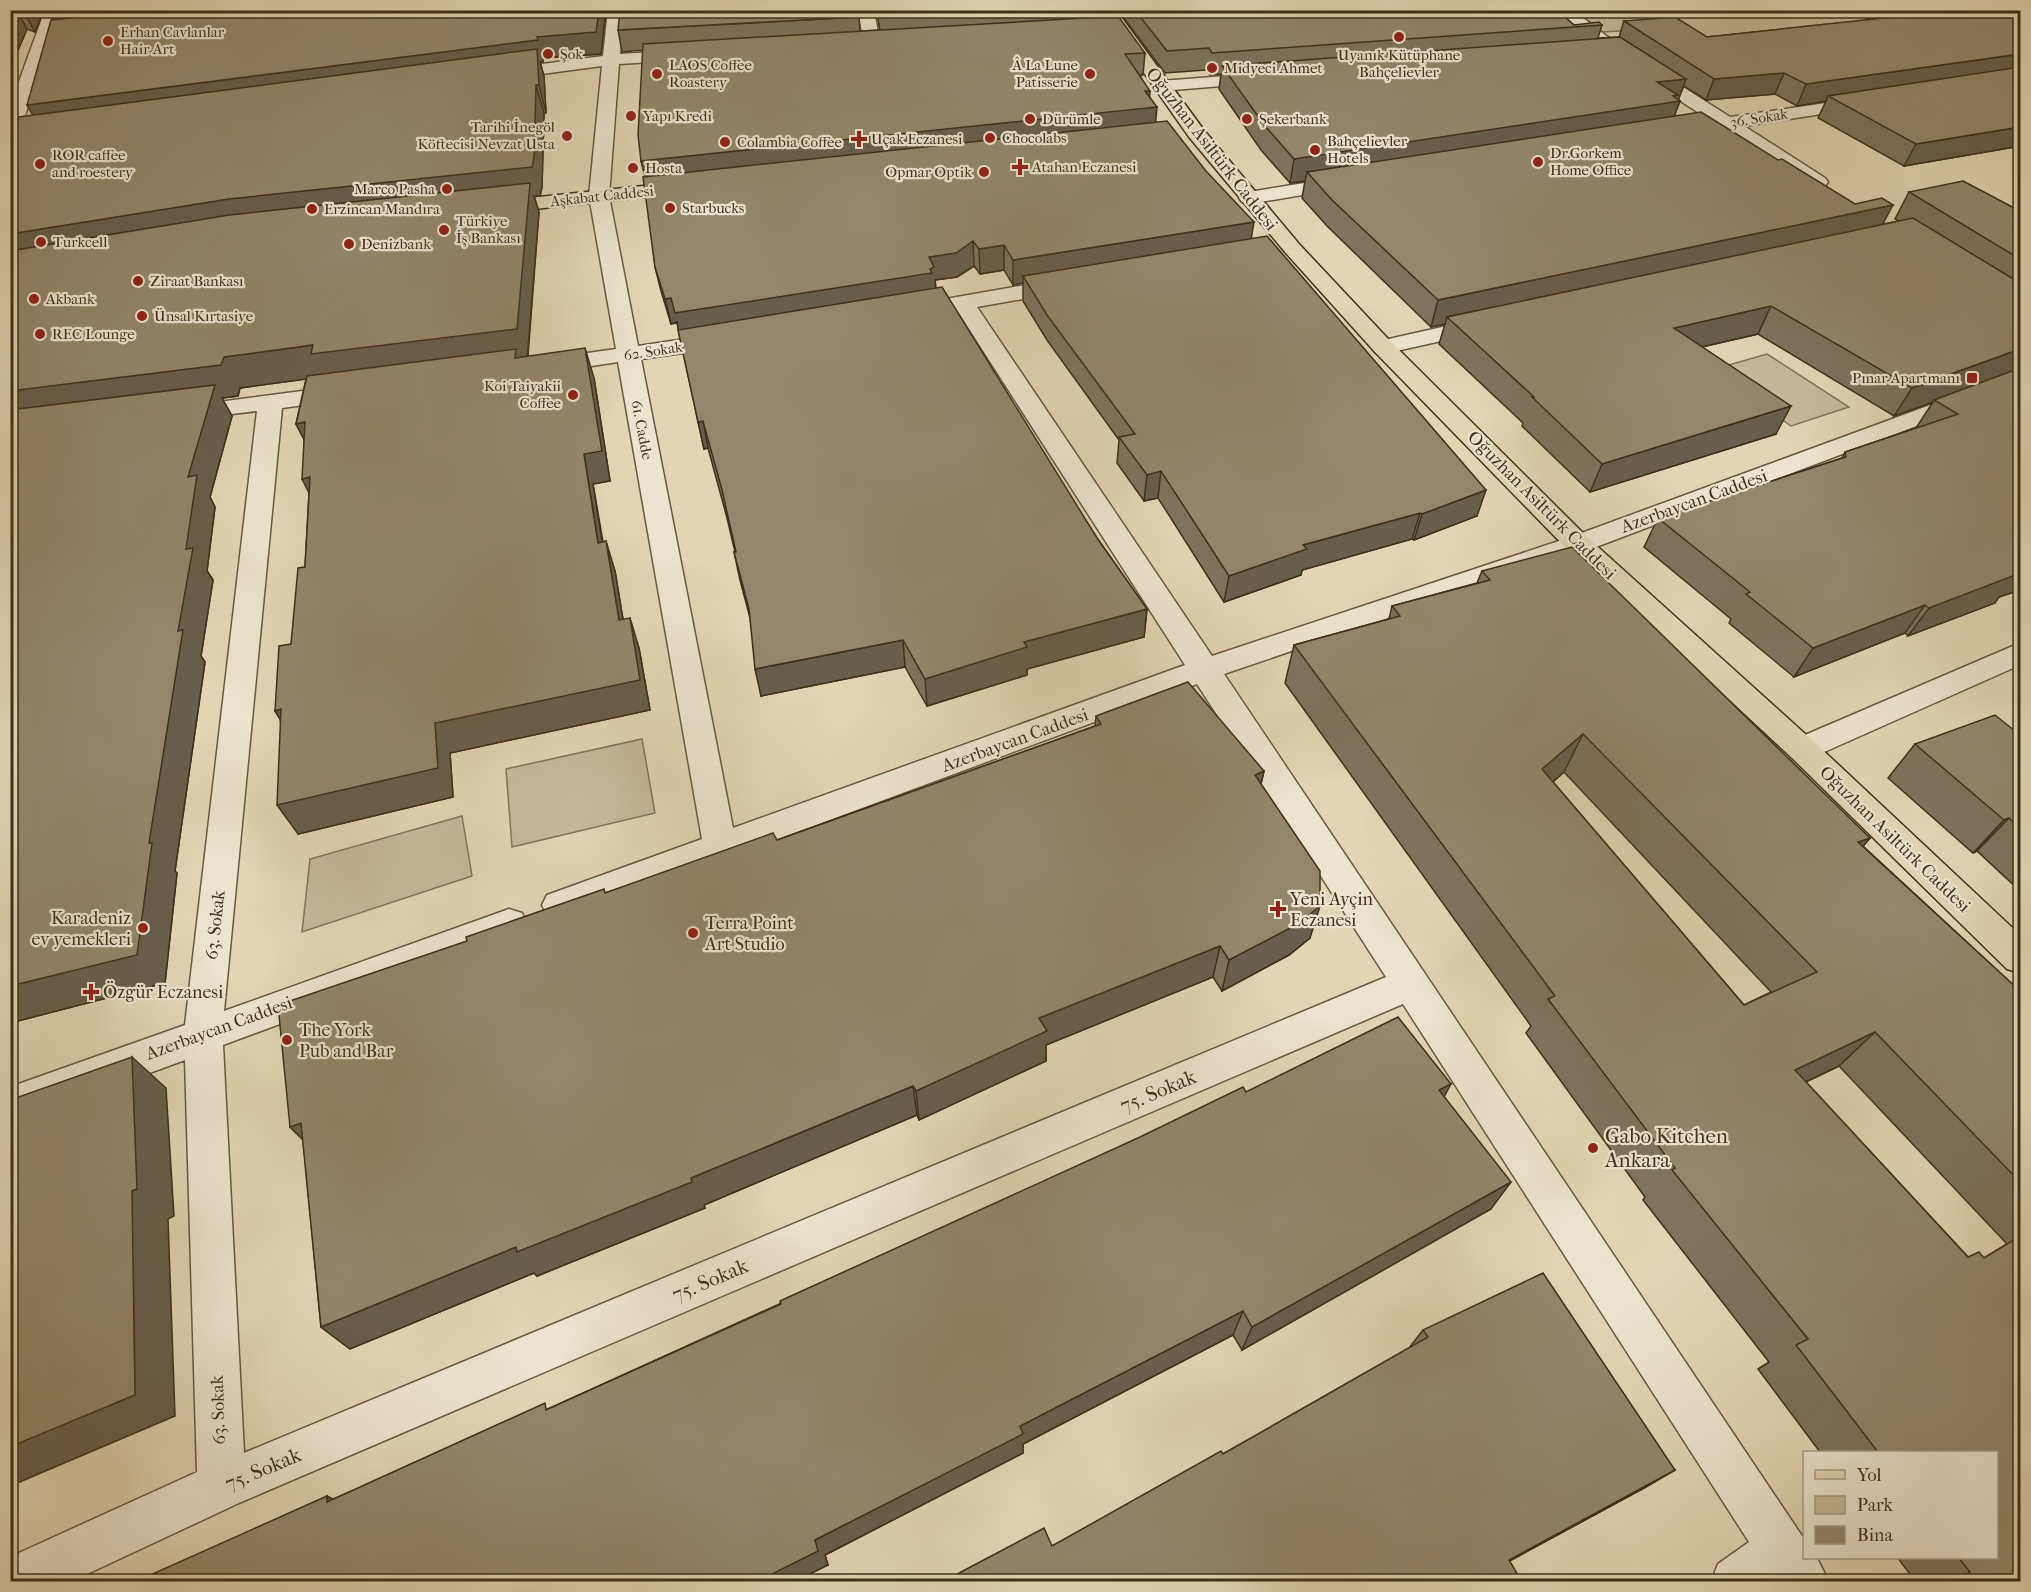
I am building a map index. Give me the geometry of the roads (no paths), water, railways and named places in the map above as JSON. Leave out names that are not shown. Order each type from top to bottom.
[{"type":"main road","name":"Oğuzhan Asiltürk Caddesi","points":[[1108,10],[1161,86],[1184,134],[1249,198],[1280,250],[1383,347],[1578,544],[1802,749],[2020,958]]},
{"type":"main road","name":"Aşkabat Caddesi","points":[[471,210],[704,185]]},
{"type":"street","points":[[14,137],[51,35],[53,10]]},
{"type":"street","name":"61. Cadde","points":[[616,10],[599,196],[720,848]]},
{"type":"street","points":[[866,10],[872,44]]},
{"type":"street","points":[[1562,10],[1616,52],[1835,194]]},
{"type":"street","points":[[1096,31],[1120,30]]},
{"type":"street","points":[[1593,54],[1616,52]]},
{"type":"street","points":[[480,77],[611,60],[706,54]]},
{"type":"street","points":[[1161,86],[1276,77]]},
{"type":"street","name":"36. Sokak","points":[[1654,134],[1884,99]]},
{"type":"street","points":[[1249,198],[1365,180]]},
{"type":"street","points":[[916,310],[1092,281]]},
{"type":"street","points":[[963,302],[1793,1565],[1736,1581]]},
{"type":"street","points":[[1383,347],[1510,320]]},
{"type":"street","name":"62. Sokak","points":[[524,369],[628,356],[743,337]]},
{"type":"street","name":"Azerbaycan Caddesi","points":[[10,1106],[1204,670],[1578,544],[2020,379]]},
{"type":"street","points":[[164,415],[374,388]]},
{"type":"street","name":"63. Sokak","points":[[222,1486],[203,1034],[270,402]]},
{"type":"street","points":[[1802,749],[2020,653]]},
{"type":"street","name":"75. Sokak","points":[[13,1581],[222,1486],[1410,984]]},
{"type":"place","name":"Uyanık Kütüphane Bahçelievler","points":[[1399,37]]},
{"type":"place","name":"Erhan Cavlanlar Hair Art","points":[[108,41]]},
{"type":"place","name":"Şok","points":[[548,54]]},
{"type":"place","name":"Midyeci Ahmet","points":[[1212,68]]},
{"type":"place","name":"LAOS Coffee Roastery","points":[[657,74]]},
{"type":"place","name":"Â La Lune Patisserie","points":[[1090,74]]},
{"type":"place","name":"Yapı Kredi","points":[[631,116]]},
{"type":"place","name":"Dürümle","points":[[1030,119]]},
{"type":"place","name":"Şekerbank","points":[[1247,119]]},
{"type":"place","name":"Tarihi İnegöl Köftecisi Nevzat Usta","points":[[567,136]]},
{"type":"place","name":"Chocolabs","points":[[990,138]]},
{"type":"place","name":"Uçak Eczanesi","points":[[859,139]]},
{"type":"place","name":"Colambia Coffee","points":[[725,142]]},
{"type":"place","name":"Bahçelievler Hotels","points":[[1315,150]]},
{"type":"place","name":"Dr.Gorkem Home Office","points":[[1538,162]]},
{"type":"place","name":"ROR caffee and roestery","points":[[40,164]]},
{"type":"place","name":"Atahan Eczanesi","points":[[1020,167]]},
{"type":"place","name":"Hosta","points":[[633,168]]},
{"type":"place","name":"Opmar Optik","points":[[984,172]]},
{"type":"place","name":"Marco Pasha","points":[[447,189]]},
{"type":"place","name":"Starbucks","points":[[670,208]]},
{"type":"place","name":"Erzincan Mandıra","points":[[312,209]]},
{"type":"place","name":"Türkiye İş Bankası","points":[[444,230]]},
{"type":"place","name":"Turkcell","points":[[41,242]]},
{"type":"place","name":"Denizbank","points":[[349,244]]},
{"type":"place","name":"Ziraat Bankası","points":[[138,281]]},
{"type":"place","name":"Akbank","points":[[34,299]]},
{"type":"place","name":"Ünsal Kırtasiye","points":[[142,316]]},
{"type":"place","name":"REC Lounge","points":[[40,334]]},
{"type":"place","name":"Pınar Apartmanı","points":[[1972,378]]},
{"type":"place","name":"Koi Taiyakii Coffee","points":[[573,395]]},
{"type":"place","name":"Yeni Ayçin Eczanesi","points":[[1278,909]]},
{"type":"place","name":"Karadeniz ev yemekleri","points":[[143,928]]},
{"type":"place","name":"Terra Point Art Studio","points":[[693,933]]},
{"type":"place","name":"Özgür Eczanesi","points":[[91,992]]},
{"type":"place","name":"The York Pub and Bar","points":[[287,1040]]},
{"type":"place","name":"Gabo Kitchen Ankara","points":[[1593,1148]]}]
